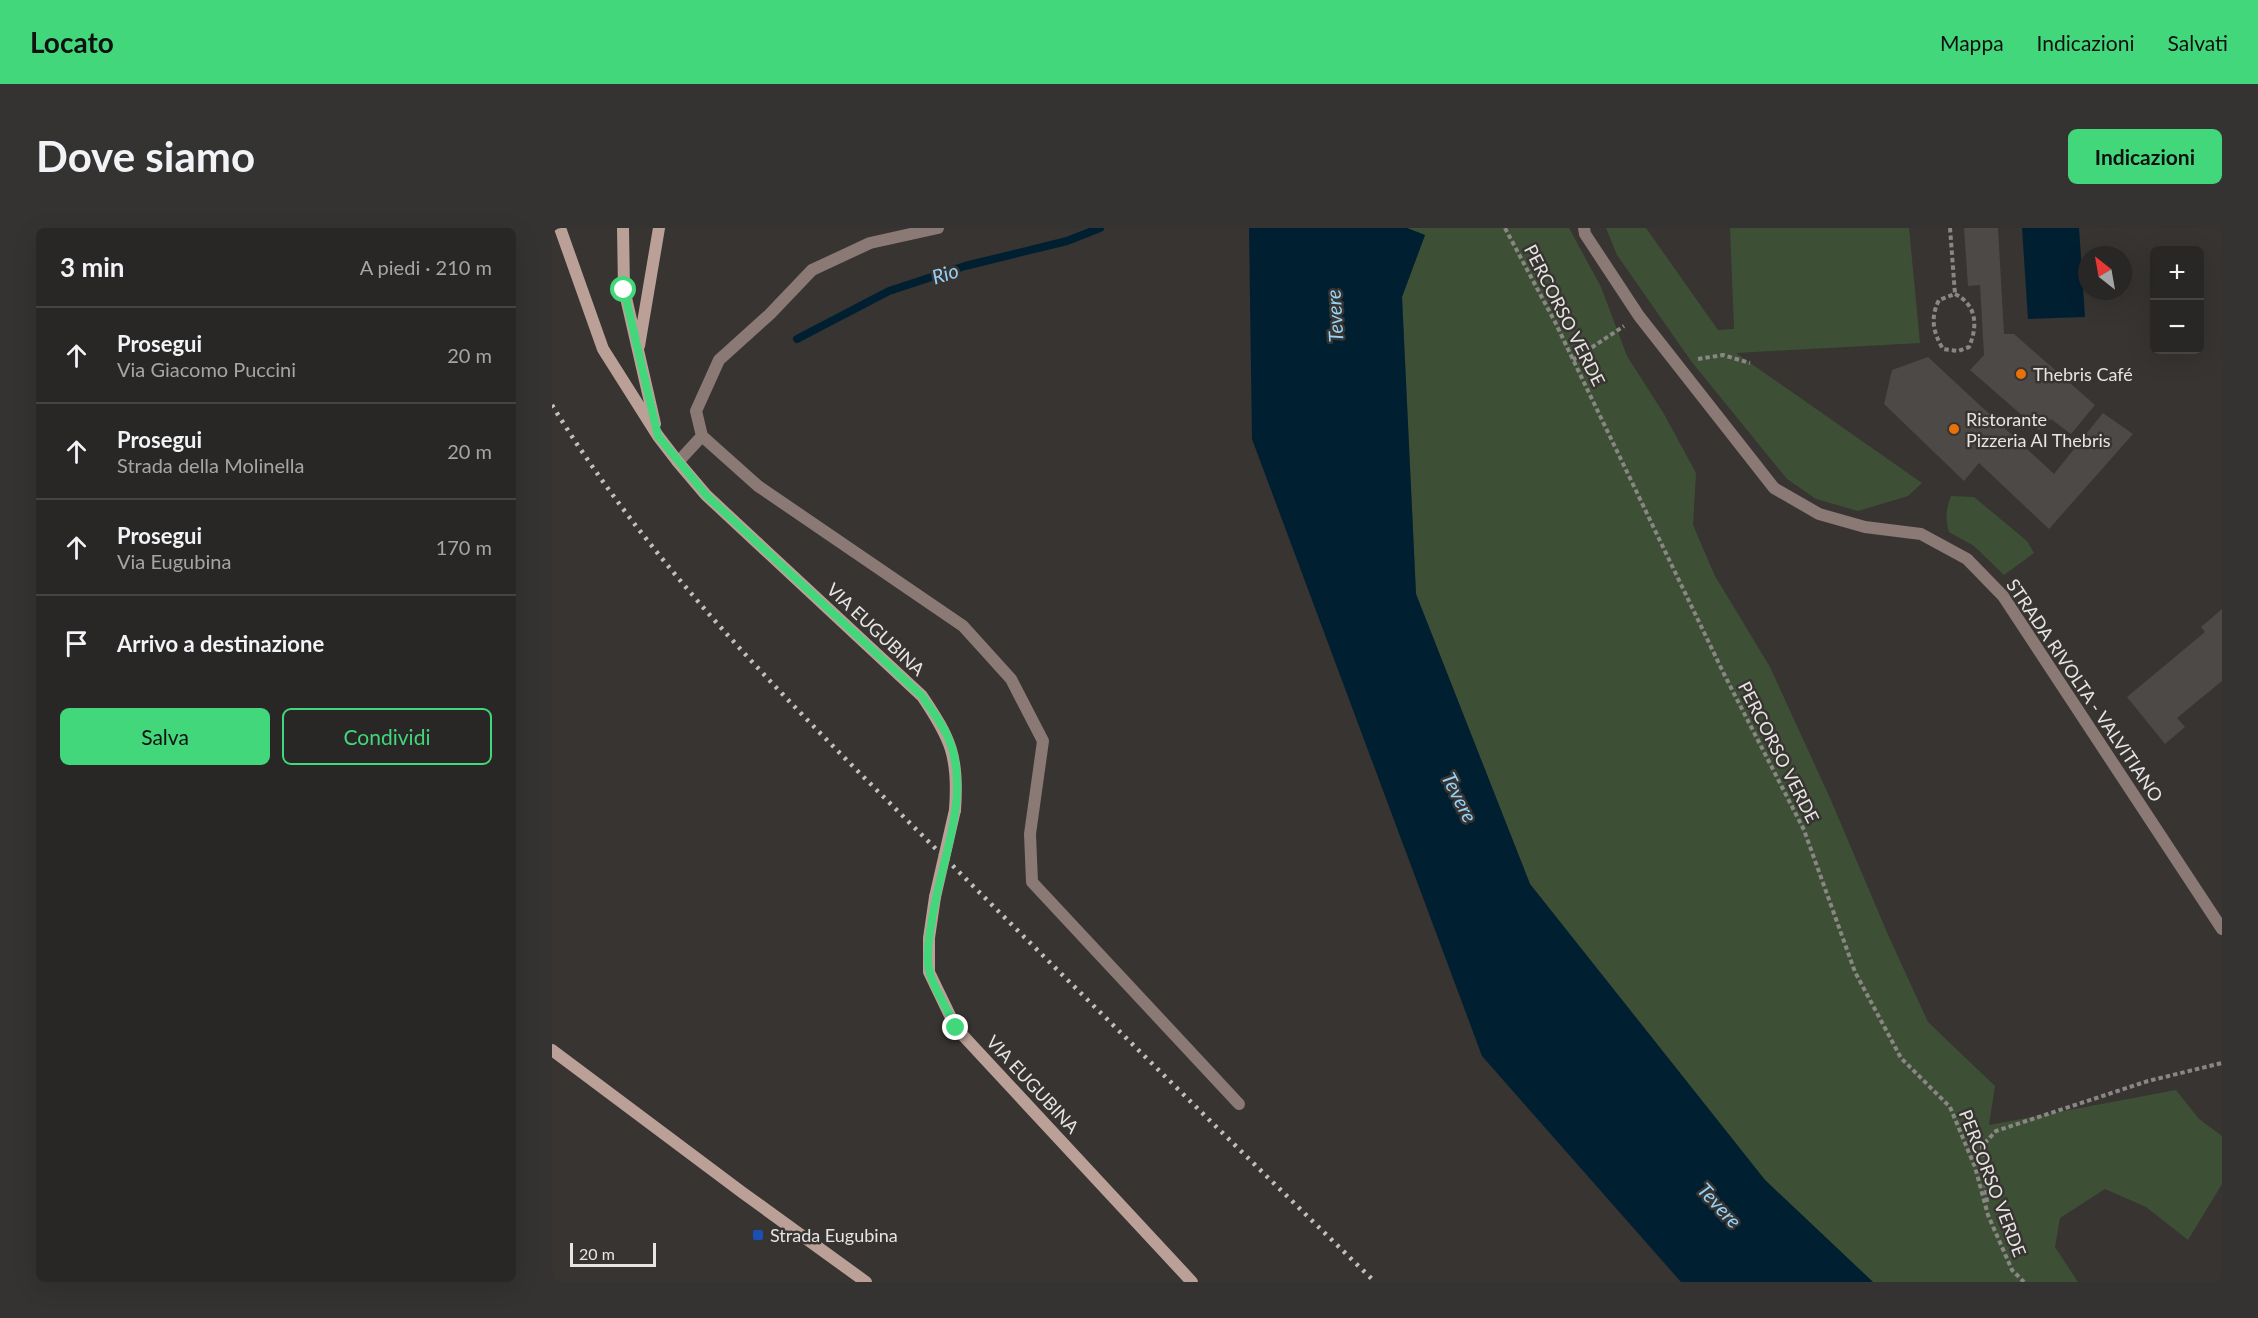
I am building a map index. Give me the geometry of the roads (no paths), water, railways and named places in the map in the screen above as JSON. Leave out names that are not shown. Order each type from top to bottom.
[{"type":"street","name":"VIA EUGUBINA","points":[[560,228],[603,349],[658,436],[706,495],[922,696],[946,733],[953,751],[957,785],[955,810],[935,897],[929,938],[929,972],[956,1028],[1192,1282]]},
{"type":"street","points":[[623,228],[624,290],[658,436]]},
{"type":"street","points":[[638,353],[659,228]]},
{"type":"street","points":[[552,1050],[866,1282]]},
{"type":"lane","points":[[938,228],[870,243],[812,270],[770,314],[719,360],[696,411],[702,436],[758,486],[963,626],[1011,679],[1043,741],[1029,834],[1032,882],[1239,1104]]},
{"type":"lane","name":"STRADA RIVOLTA - VALVITIANO","points":[[1584,228],[1585,234],[1639,316],[1774,488],[1819,514],[1865,527],[1921,534],[1967,559],[2003,596],[2222,929]]},
{"type":"lane","points":[[678,462],[702,436]]},
{"type":"water","name":"Tevere","points":[[1249,228],[1407,228],[1425,235],[1402,297],[1416,594],[1530,884],[1765,1180],[1873,1282],[1681,1282],[1482,1056],[1252,439]]},
{"type":"water","points":[[2022,228],[2079,228],[2078,300],[2084,300],[2085,317],[2028,319]]},
{"type":"waterway","name":"Rio","points":[[797,339],[889,291],[965,266],[1067,241],[1100,228]]},
{"type":"railway","points":[[552,405],[592,466],[635,524],[728,636],[828,741],[1041,954],[1375,1282]]},
{"type":"place","name":"Thebris Café","points":[[2021,374]]},
{"type":"place","name":"Ristorante Pizzeria AI Thebris","points":[[1954,429]]},
{"type":"place","name":"Strada Eugubina","points":[[758,1235]]}]
